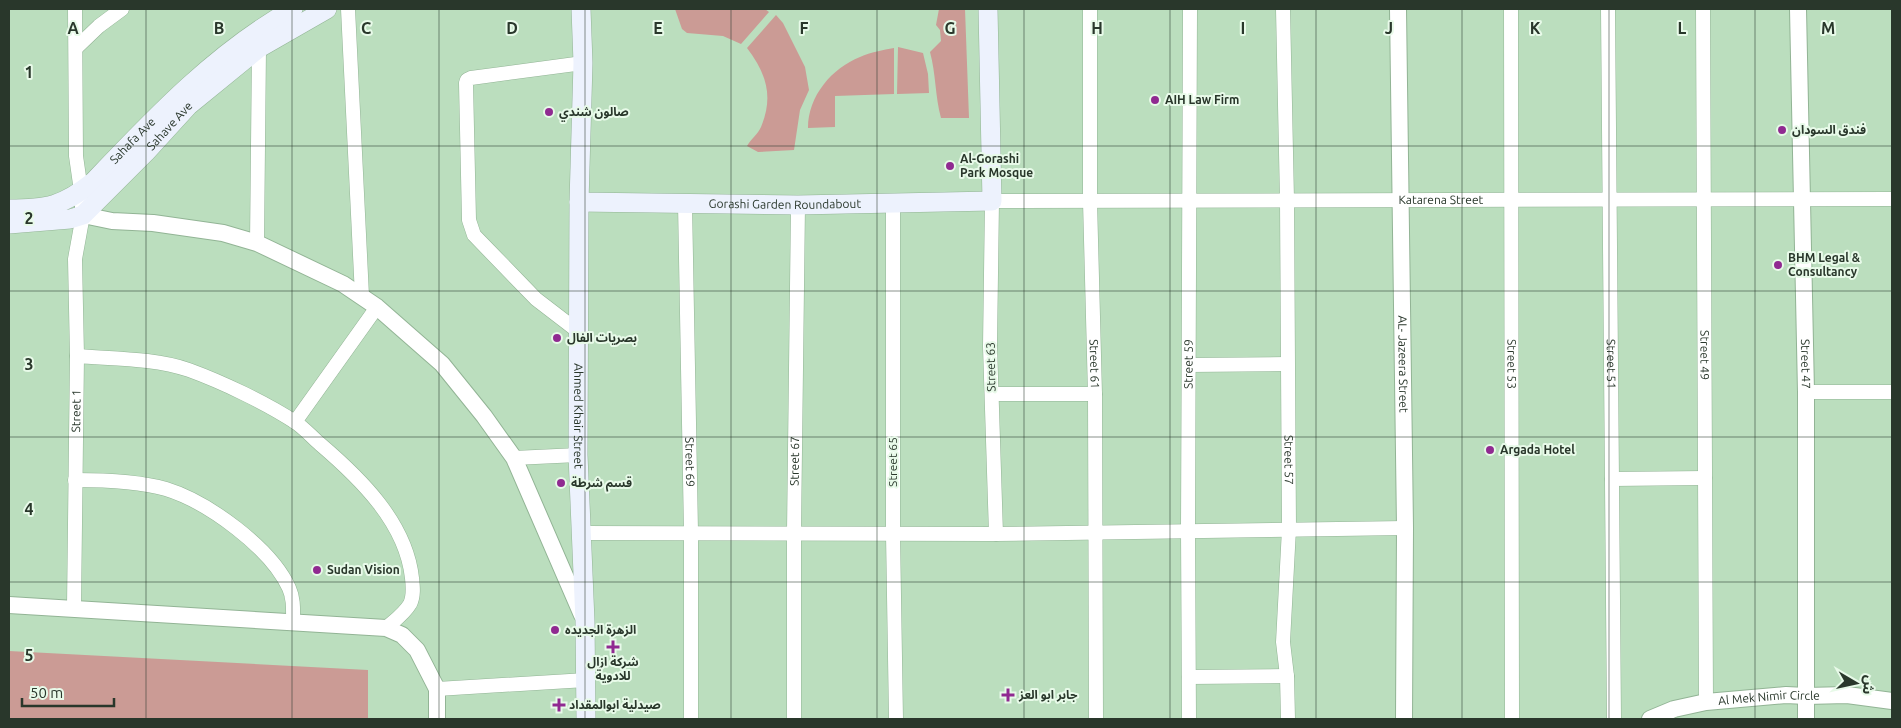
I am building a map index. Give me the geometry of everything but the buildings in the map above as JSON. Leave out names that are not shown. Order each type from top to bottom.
[{"type":"main road","name":"Sahafa Ave","points":[[9,209],[28,209],[63,203],[82,191],[182,92],[228,53],[293,9]]},
{"type":"main road","name":"Sahave Ave","points":[[83,214],[146,152],[188,106],[259,48],[327,9]]},
{"type":"main road","points":[[579,202],[583,63],[581,9]]},
{"type":"main road","points":[[988,9],[992,201]]},
{"type":"main road","name":"Gorashi Garden Roundabout","points":[[579,202],[798,205],[992,201]]},
{"type":"main road","name":"Ahmed Khair Street","points":[[579,202],[578,455],[585,621],[586,719]]},
{"type":"main road","points":[[9,224],[70,219],[83,214]]},
{"type":"street","points":[[75,9],[76,156],[82,191],[83,214],[121,222],[153,223],[223,233],[257,243],[312,268],[362,296],[377,307],[442,364],[479,409],[514,458],[585,621]]},
{"type":"street","points":[[76,48],[99,26],[122,9]]},
{"type":"street","points":[[348,9],[362,296]]},
{"type":"street","name":"Street 61","points":[[1090,9],[1090,201],[1095,394],[1096,719]]},
{"type":"street","name":"Street 59","points":[[1189,719],[1190,9]]},
{"type":"street","name":"Street 57","points":[[1283,9],[1287,200],[1289,529],[1283,642],[1288,719]]},
{"type":"street","name":"AL- Jazeera Street","points":[[1398,9],[1405,528],[1404,719]]},
{"type":"street","name":"Street 53","points":[[1511,9],[1512,719]]},
{"type":"street","name":"Street 51","points":[[1608,9],[1614,719]]},
{"type":"street","name":"Street 49","points":[[1703,9],[1706,702]]},
{"type":"street","name":"Street 47","points":[[1798,9],[1806,392],[1806,719]]},
{"type":"street","points":[[257,243],[259,48]]},
{"type":"street","points":[[579,332],[536,299],[474,234],[469,220],[466,83],[471,78],[583,63]]},
{"type":"street","name":"Katarena Street","points":[[992,201],[1892,199]]},
{"type":"street","name":"Street 63","points":[[992,201],[990,346],[996,534]]},
{"type":"street","name":"Street 69","points":[[685,203],[691,532],[691,719]]},
{"type":"street","name":"Street 65","points":[[893,204],[893,534],[896,719]]},
{"type":"street","name":"Street 67","points":[[794,719],[798,205]]},
{"type":"street","name":"Street 1","points":[[74,607],[77,356],[75,259],[83,214]]},
{"type":"street","points":[[295,422],[377,307]]},
{"type":"street","points":[[77,356],[148,362],[189,370],[250,397],[295,422],[346,466],[379,503],[402,542],[411,567],[413,591],[410,604],[386,628]]},
{"type":"street","points":[[1188,365],[1287,364]]},
{"type":"street","points":[[1806,392],[1892,392]]},
{"type":"street","points":[[992,394],[1095,394]]},
{"type":"street","points":[[514,458],[578,455]]},
{"type":"street","points":[[1612,479],[1705,478]]},
{"type":"street","points":[[75,480],[98,480],[166,489],[182,495],[216,514],[254,541],[282,576],[289,587],[293,601],[293,622]]},
{"type":"street","points":[[582,533],[794,532],[996,534],[1405,528]]},
{"type":"street","points":[[9,605],[74,607],[386,628],[402,635],[417,650],[437,689],[437,719]]},
{"type":"street","points":[[1189,677],[1286,676]]},
{"type":"street","points":[[437,689],[586,680]]},
{"type":"street","name":"Al Mek Nimir Circle","points":[[1654,718],[1674,710],[1706,702],[1786,694],[1806,696],[1847,695],[1892,701]]},
{"type":"shaded area","points":[[675,9],[765,9],[769,12],[741,44],[723,36],[687,33],[682,29]]},
{"type":"shaded area","points":[[939,9],[965,9],[969,118],[941,118],[930,52],[941,41],[940,30],[936,25]]},
{"type":"shaded area","points":[[776,15],[783,23],[805,67],[809,90],[800,110],[794,150],[758,152],[747,146],[761,127],[765,116],[767,105],[766,85],[754,57],[747,48]]},
{"type":"shaded area","points":[[898,47],[923,53],[928,74],[929,93],[897,94]]},
{"type":"shaded area","points":[[894,48],[894,94],[835,96],[835,127],[808,128],[812,105],[817,94],[831,76],[840,68],[860,57],[873,52]]},
{"type":"shaded area","points":[[9,651],[368,670],[368,719],[9,719]]},
{"type":"place","name":"AIH Law Firm","points":[[1155,100]]},
{"type":"place","name":"صالون شندي","points":[[549,112]]},
{"type":"place","name":"فندق السودان","points":[[1782,130]]},
{"type":"place","name":"Al-Gorashi Park Mosque","points":[[950,166]]},
{"type":"place","name":"BHM Legal & Consultancy","points":[[1778,265]]},
{"type":"place","name":"بصريات الفال","points":[[557,338]]},
{"type":"place","name":"Argada Hotel","points":[[1490,450]]},
{"type":"place","name":"قسم شرطة","points":[[561,483]]},
{"type":"place","name":"Sudan Vision","points":[[317,570]]},
{"type":"place","name":"الزهرة الجديده","points":[[555,630]]},
{"type":"place","name":"شركة ازال للادوية","points":[[613,647]]},
{"type":"place","name":"جابر ابو العز","points":[[1008,695]]},
{"type":"place","name":"صيدلية ابوالمقداد","points":[[559,705]]}]
